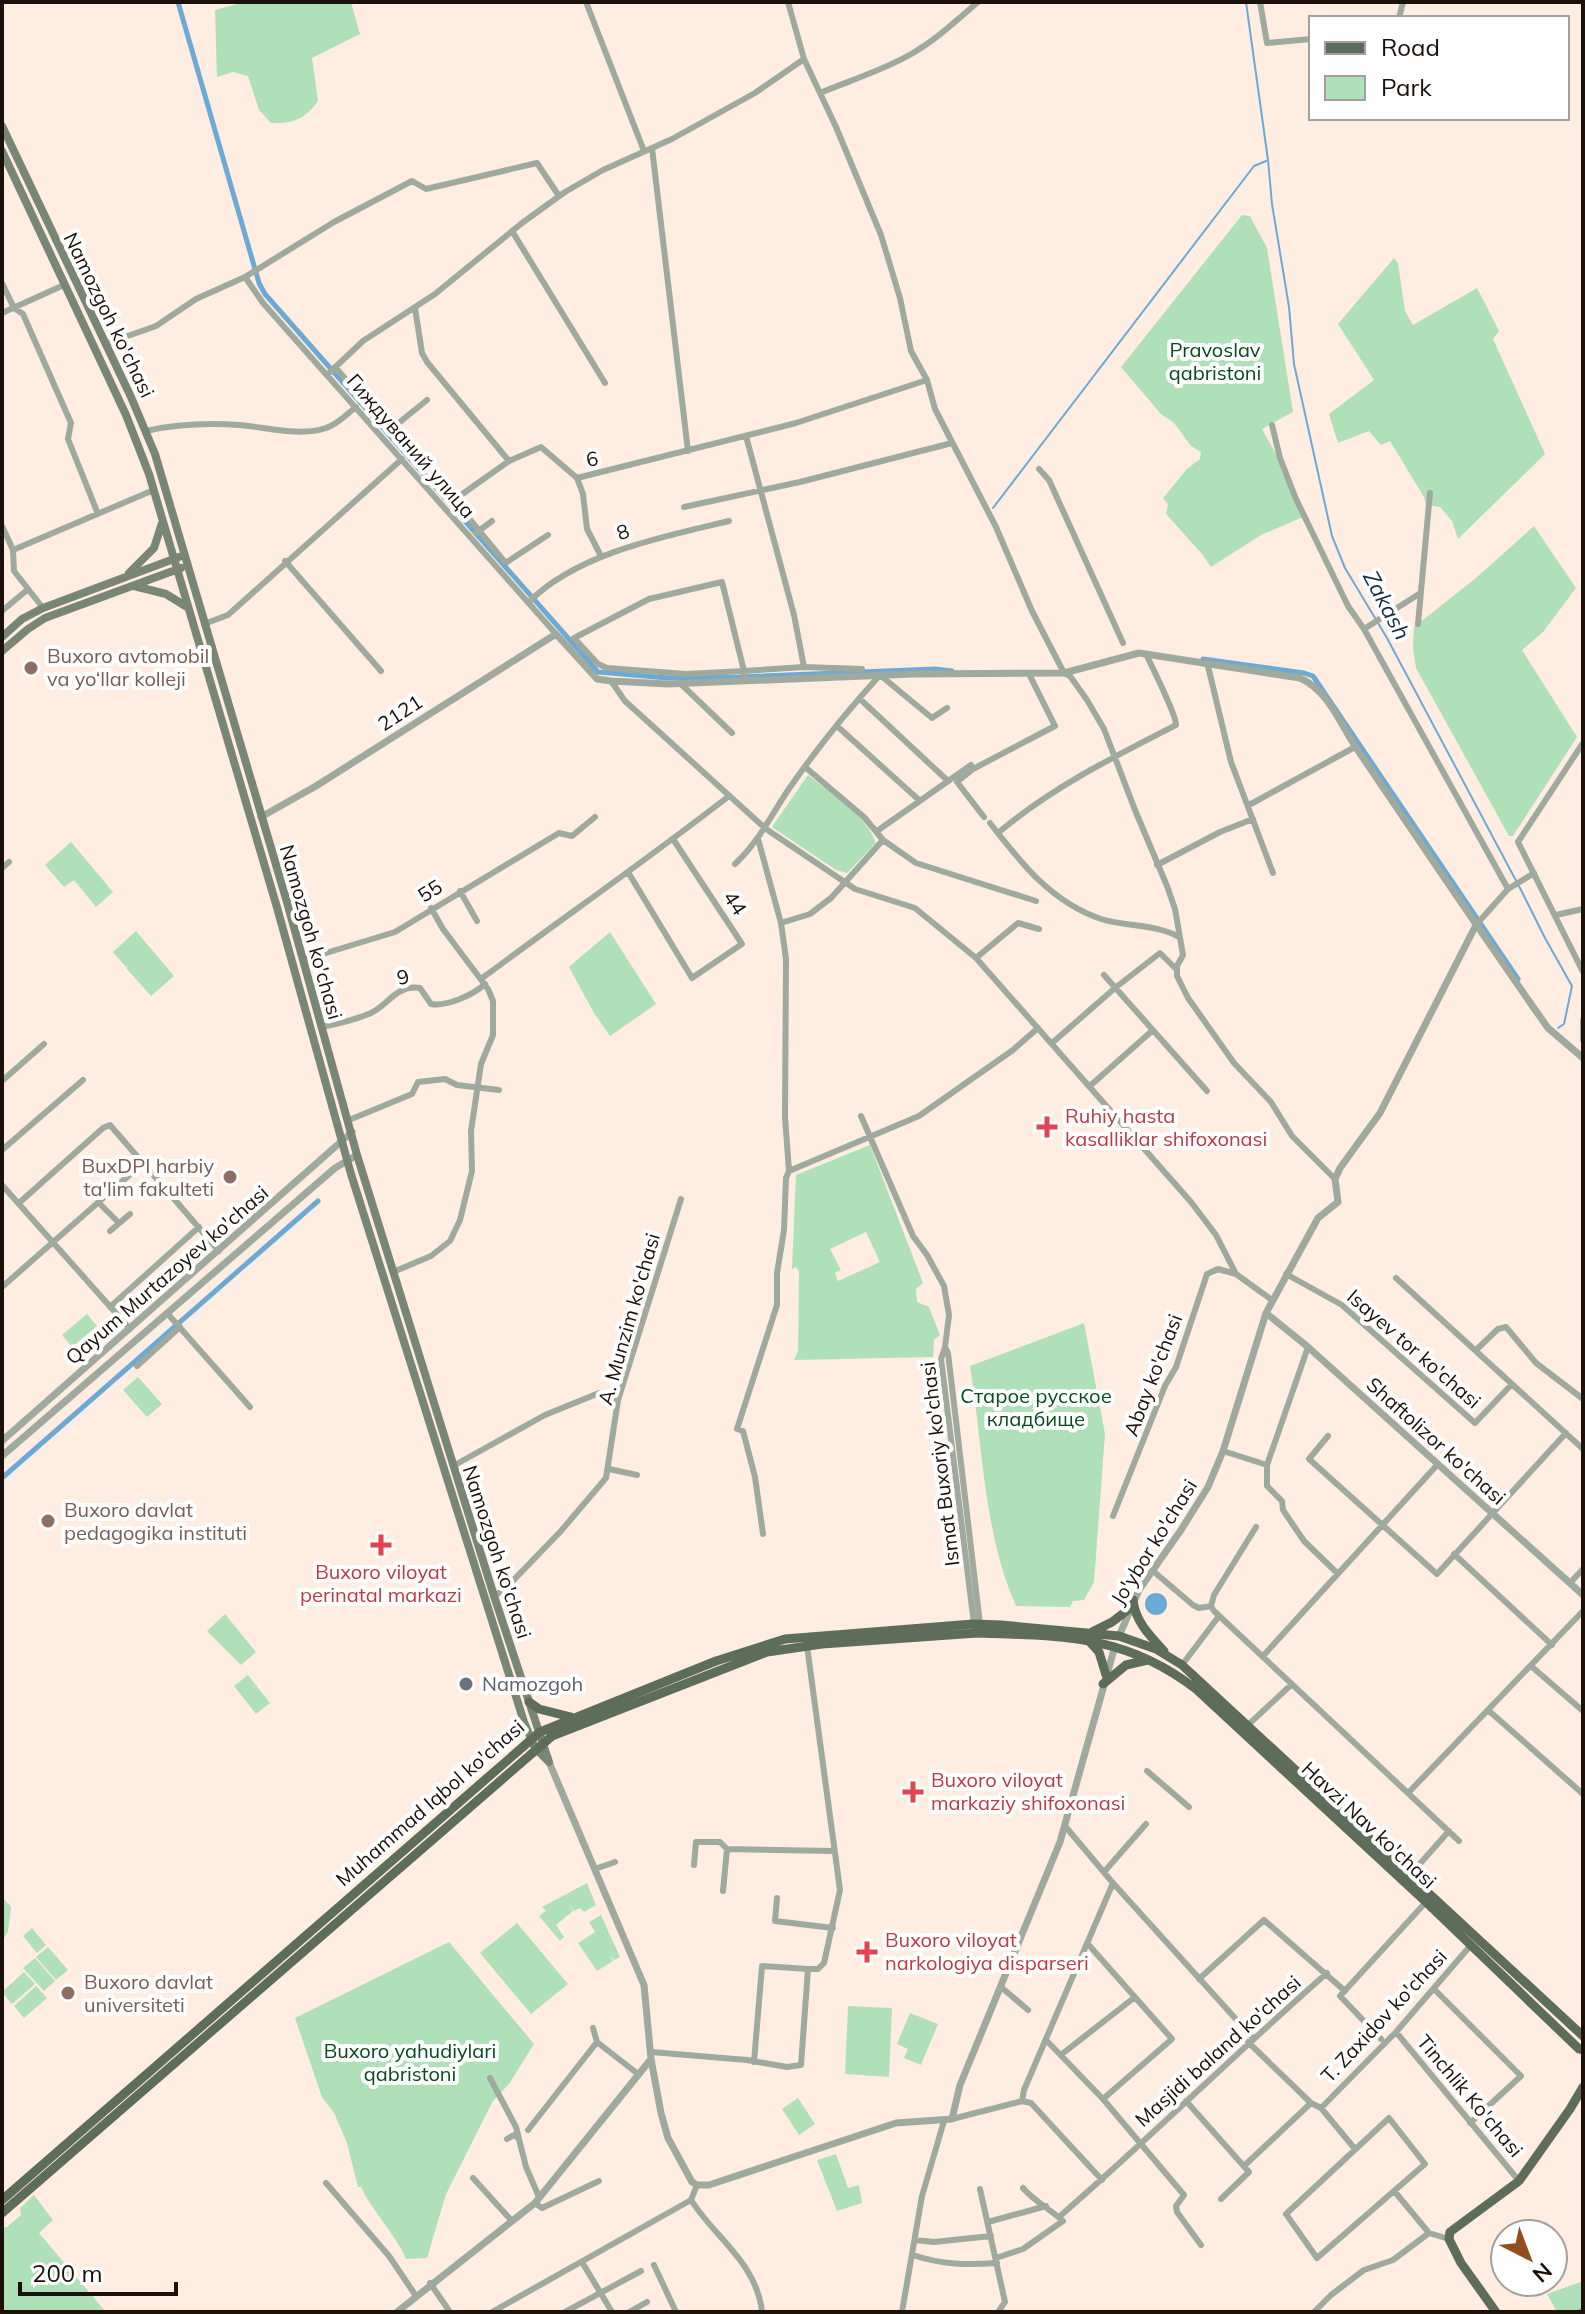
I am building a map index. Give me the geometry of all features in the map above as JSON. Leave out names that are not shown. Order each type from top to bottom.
[{"type":"main road","name":"Namozgoh ko'chasi","points":[[2,126],[146,431],[184,556],[182,568],[190,611],[347,1161],[439,1457],[538,1740],[549,1762]]},
{"type":"main road","name":"Namozgoh ko'chasi","points":[[2,151],[126,415],[174,559],[182,568],[204,624],[357,1155],[529,1702],[538,1740]]},
{"type":"main road","points":[[36,225],[46,221]]},
{"type":"main road","points":[[126,576],[154,548],[161,533],[162,518]]},
{"type":"main road","points":[[2,637],[22,619],[43,608],[184,556]]},
{"type":"main road","points":[[2,651],[36,623],[182,568]]},
{"type":"main road","points":[[133,585],[170,596],[190,611]]},
{"type":"main road","points":[[439,1457],[452,1462]]},
{"type":"main road","points":[[1157,1661],[1137,1661],[1126,1665],[1105,1680],[1099,1652],[1090,1636],[1112,1622],[1131,1604],[1143,1626],[1169,1656]]},
{"type":"main road","name":"Muhammad Iqbol ko'chasi","points":[[2,2200],[538,1740],[575,1717],[769,1643],[977,1624],[1117,1641]]},
{"type":"main road","name":"Muhammad Iqbol ko'chasi","points":[[2,2213],[538,1740],[767,1652],[977,1633],[1090,1636]]},
{"type":"main road","name":"Havzi Nav ko'chasi","points":[[1117,1641],[1146,1645],[1182,1665],[1583,2036]]},
{"type":"main road","name":"Havzi Nav ko'chasi","points":[[1117,1641],[1157,1661],[1196,1689],[1583,2050]]},
{"type":"main road","points":[[529,1702],[542,1710],[575,1717]]},
{"type":"main road","points":[[1496,2312],[1461,2263],[1449,2239],[1454,2228],[1519,2181],[1583,2087]]},
{"type":"street","points":[[586,2],[644,151]]},
{"type":"street","points":[[788,2],[804,59],[881,235],[900,298],[911,351],[927,380],[935,409],[996,527],[1032,611],[1063,669],[1087,700],[1116,756],[1175,909],[1183,955],[1176,969]]},
{"type":"street","points":[[820,93],[913,53],[978,2]]},
{"type":"street","points":[[1260,2],[1267,43],[1309,39]]},
{"type":"street","points":[[427,400],[390,430],[332,371],[375,331],[415,308],[559,196],[603,170],[652,148],[755,93],[804,59]]},
{"type":"street","points":[[652,148],[688,451]]},
{"type":"street","points":[[105,344],[145,327],[156,326],[196,299],[245,276],[334,222],[412,181],[426,189],[537,163],[559,196]]},
{"type":"street","points":[[512,231],[605,383]]},
{"type":"street","name":"Гиждуваний улица","points":[[245,276],[263,303],[332,371],[356,407],[474,535],[556,634]]},
{"type":"street","points":[[2,283],[14,308],[23,314],[71,423],[68,439],[98,514]]},
{"type":"street","points":[[2,313],[64,285]]},
{"type":"street","points":[[415,308],[422,353],[427,362],[509,461]]},
{"type":"street","name":"6","points":[[474,535],[455,503],[456,497],[509,461],[541,447],[577,478],[796,423],[927,380]]},
{"type":"street","points":[[146,431],[173,425],[217,424],[321,430],[356,407]]},
{"type":"street","points":[[1272,425],[1280,458],[1296,499],[1348,606],[1511,886]]},
{"type":"street","points":[[746,436],[794,615],[804,667]]},
{"type":"street","points":[[684,507],[952,443]]},
{"type":"street","points":[[204,624],[228,615],[402,459]]},
{"type":"street","points":[[1039,469],[1049,480],[1123,643]]},
{"type":"street","points":[[577,478],[583,494],[587,529],[601,556]]},
{"type":"street","points":[[13,550],[154,492]]},
{"type":"street","points":[[1418,624],[1430,493]]},
{"type":"street","points":[[492,521],[474,535],[507,562],[548,535]]},
{"type":"street","name":"8","points":[[529,602],[601,556],[646,541],[729,521]]},
{"type":"street","points":[[2,526],[13,550],[14,571],[43,608]]},
{"type":"street","points":[[285,561],[381,671]]},
{"type":"street","points":[[564,641],[649,599],[722,582],[745,675]]},
{"type":"street","points":[[2,611],[27,590]]},
{"type":"street","points":[[1364,629],[1419,594]]},
{"type":"street","points":[[556,634],[597,679],[611,681],[681,684],[804,667],[862,669]]},
{"type":"street","name":"2121","points":[[261,817],[316,786],[556,634]]},
{"type":"street","points":[[574,638],[598,664],[607,668],[686,674],[1029,674],[1139,653],[1300,678],[1314,684],[1548,1028],[1583,1058]]},
{"type":"street","points":[[998,833],[1045,798],[1176,725],[1177,719],[1146,654]]},
{"type":"street","points":[[1207,662],[1231,762],[1273,873]]},
{"type":"street","points":[[1029,674],[1055,726],[973,769],[957,782],[1044,887],[1068,904],[1102,919],[1169,931],[1179,937]]},
{"type":"street","points":[[735,864],[751,849],[805,767],[880,675]]},
{"type":"street","points":[[880,675],[932,718],[947,708]]},
{"type":"street","points":[[611,681],[625,701],[766,829],[855,889],[915,908],[976,958],[1191,1202],[1216,1235],[1236,1274],[1272,1300]]},
{"type":"street","points":[[681,684],[732,733]]},
{"type":"street","points":[[860,699],[948,781]]},
{"type":"street","points":[[837,726],[919,800]]},
{"type":"street","points":[[1583,743],[1518,842],[1531,874],[1556,915],[1583,972]]},
{"type":"street","points":[[1249,805],[1355,747]]},
{"type":"street","points":[[877,831],[971,765],[973,769]]},
{"type":"street","points":[[805,767],[877,831],[883,840],[916,863],[1036,901]]},
{"type":"street","name":"9","points":[[321,1027],[369,1013],[396,993],[407,989],[420,988],[431,1004],[436,1006],[463,997],[729,796]]},
{"type":"street","name":"55","points":[[303,960],[381,938],[408,925],[431,908],[559,833],[572,836],[595,817]]},
{"type":"street","points":[[1157,865],[1220,832],[1253,819]]},
{"type":"street","name":"44","points":[[628,872],[692,978],[742,944],[673,839]]},
{"type":"street","points":[[758,839],[781,923],[786,959],[785,1117],[789,1171],[777,1273],[777,1305],[737,1429],[743,1431],[751,1462],[763,1534]]},
{"type":"street","points":[[781,923],[810,914],[845,883],[883,840]]},
{"type":"street","points":[[2,868],[9,862]]},
{"type":"street","points":[[1477,923],[1511,886],[1531,874]]},
{"type":"street","points":[[460,891],[477,921]]},
{"type":"street","points":[[393,1272],[431,1256],[450,1241],[455,1232],[472,1171],[471,1131],[481,1064],[493,1035],[493,1001],[483,981],[443,929],[431,908]]},
{"type":"street","points":[[1556,915],[1583,909]]},
{"type":"street","points":[[976,958],[1018,923],[1039,929]]},
{"type":"street","name":"Jo'ybor ko'chasi","points":[[948,2120],[1065,1826],[1105,1680],[1131,1604],[1208,1487],[1223,1451],[1272,1300],[1318,1218],[1338,1202],[1335,1179],[1380,1113],[1477,923]]},
{"type":"street","points":[[1052,1043],[1160,953],[1176,969],[1188,998],[1234,1063],[1271,1102],[1292,1136],[1335,1179]]},
{"type":"street","points":[[1104,975],[1207,1091]]},
{"type":"street","points":[[1583,1020],[1583,1040]]},
{"type":"street","points":[[789,1171],[919,1116],[1013,1050],[1038,1028]]},
{"type":"street","points":[[1091,1085],[1153,1030]]},
{"type":"street","points":[[2,1081],[44,1044]]},
{"type":"street","points":[[349,1120],[412,1094],[418,1082],[445,1079],[477,1088],[499,1090]]},
{"type":"street","points":[[2,1150],[83,1080]]},
{"type":"street","name":"Ismat Buxoriy ko'chasi","points":[[861,1116],[913,1236],[944,1286],[949,1315],[945,1347],[977,1624]]},
{"type":"street","points":[[19,1203],[110,1125],[219,1251]]},
{"type":"street","name":"Qayum Murtazoyev ko'chasi","points":[[2,1441],[352,1132]]},
{"type":"street","name":"Qayum Murtazoyev ko'chasi","points":[[2,1456],[335,1168],[357,1155]]},
{"type":"street","points":[[2,1287],[143,1163]]},
{"type":"street","points":[[2,1185],[110,1307],[127,1332],[131,1344]]},
{"type":"street","name":"A. Munzim ko'chasi","points":[[494,1596],[505,1589],[560,1532],[606,1478],[618,1400],[681,1199]]},
{"type":"street","points":[[98,1202],[119,1223]]},
{"type":"street","points":[[110,1231],[130,1214]]},
{"type":"street","points":[[110,1307],[199,1227]]},
{"type":"street","name":"Abay ko'chasi","points":[[1113,1516],[1165,1386],[1176,1367],[1207,1274],[1218,1269],[1236,1274]]},
{"type":"street","name":"Isayev tor ko'chasi","points":[[1286,1274],[1342,1305],[1475,1423],[1512,1384]]},
{"type":"street","points":[[1396,1278],[1583,1449]]},
{"type":"street","points":[[167,1313],[250,1407]]},
{"type":"street","name":"Shaftolizor ko'chasi","points":[[1266,1313],[1308,1347],[1583,1595]]},
{"type":"street","points":[[137,1366],[178,1325]]},
{"type":"street","points":[[1476,1350],[1498,1329],[1506,1327],[1536,1363],[1583,1399]]},
{"type":"street","points":[[1308,1347],[1267,1465],[1267,1486],[1282,1501],[1283,1510],[1304,1541],[1337,1573]]},
{"type":"street","points":[[452,1462],[545,1415],[599,1393],[618,1400]]},
{"type":"street","points":[[1328,1436],[1309,1459],[1437,1574],[1566,1433]]},
{"type":"street","points":[[1223,1451],[1267,1465]]},
{"type":"street","points":[[1263,1656],[1438,1464]]},
{"type":"street","points":[[609,1469],[637,1475]]},
{"type":"street","points":[[1211,1606],[1214,1595],[1256,1527]]},
{"type":"street","points":[[1454,1554],[1552,1645]]},
{"type":"street","points":[[1570,1583],[1583,1569]]},
{"type":"street","points":[[1153,1571],[1193,1605],[1199,1608],[1211,1606]]},
{"type":"street","points":[[1211,1606],[1459,1841]]},
{"type":"street","points":[[1409,1792],[1583,1611]]},
{"type":"street","points":[[1182,1665],[1219,1616]]},
{"type":"street","points":[[754,2062],[762,1966],[818,1969],[824,1963],[840,1890],[807,1646]]},
{"type":"street","points":[[1531,1666],[1583,1711]]},
{"type":"street","points":[[1248,1725],[1292,1684]]},
{"type":"street","points":[[1488,1710],[1583,1794]]},
{"type":"street","name":"Namozgoh ko'chasi","points":[[549,1762],[646,1993],[651,2056],[668,2138],[688,2176],[697,2185]]},
{"type":"street","points":[[1147,1771],[1189,1807]]},
{"type":"street","points":[[1104,1872],[1146,1824]]},
{"type":"street","points":[[1065,1826],[1251,2040],[1311,2103],[1321,2108],[1355,2149]]},
{"type":"street","points":[[1410,1875],[1449,1831]]},
{"type":"street","points":[[694,1865],[696,1842],[720,1842],[727,1849],[834,1851]]},
{"type":"street","points":[[723,1891],[727,1849]]},
{"type":"street","points":[[595,1869],[615,1862]]},
{"type":"street","points":[[1022,2101],[1113,1883]]},
{"type":"street","points":[[777,1898],[775,1921],[833,1928]]},
{"type":"street","points":[[1345,1991],[1426,1902]]},
{"type":"street","points":[[1199,1979],[1264,1920],[1327,1973]]},
{"type":"street","points":[[1087,1943],[1172,2039],[1103,2099]]},
{"type":"street","name":"T. Zaxidov ko'chasi","points":[[1321,2108],[1396,2032],[1471,1945]]},
{"type":"street","points":[[397,2312],[537,2200],[651,2056],[787,2067],[801,2065],[808,1969]]},
{"type":"street","name":"Masjidi baland ko'chasi","points":[[997,2261],[1023,2249],[1063,2221],[1059,2217],[1327,1973],[1345,1991],[1340,1996],[1381,2039]]},
{"type":"street","points":[[1001,1987],[1028,2010]]},
{"type":"street","points":[[1434,1989],[1521,2076],[1470,2123]]},
{"type":"street","points":[[1062,2054],[1135,1997]]},
{"type":"street","points":[[593,2028],[597,2042],[638,2074]]},
{"type":"street","name":"Tinchlik Ko'chasi","points":[[1396,2032],[1519,2181]]},
{"type":"street","points":[[1046,2040],[1103,2099],[1184,2195],[1176,2206],[1177,2212],[1201,2245]]},
{"type":"street","points":[[528,2130],[597,2042]]},
{"type":"street","points":[[490,2078],[516,2127],[540,2208],[599,2181]]},
{"type":"street","points":[[656,2084],[665,2086]]},
{"type":"street","points":[[492,2312],[691,2200],[697,2185],[722,2182],[896,2123],[948,2120],[1022,2101],[1031,2103],[1102,2180]]},
{"type":"street","points":[[1186,2101],[1249,2172],[1221,2199]]},
{"type":"street","points":[[1244,2166],[1311,2103]]},
{"type":"street","points":[[1389,2118],[1425,2164],[1317,2258],[1286,2214],[1355,2149],[1389,2118]]},
{"type":"street","points":[[902,2312],[922,2196],[948,2120]]},
{"type":"street","points":[[507,2139],[514,2135],[518,2138]]},
{"type":"street","points":[[473,2178],[511,2220]]},
{"type":"street","points":[[326,2183],[389,2256],[416,2296]]},
{"type":"street","points":[[1023,2188],[1034,2200],[1059,2217]]},
{"type":"street","points":[[980,2189],[1005,2302],[998,2312]]},
{"type":"street","points":[[1395,2192],[1429,2233],[1449,2239]]},
{"type":"street","points":[[691,2200],[743,2262],[755,2284],[762,2312]]},
{"type":"street","points":[[988,2222],[1046,2206]]},
{"type":"street","points":[[1314,2312],[1364,2270],[1393,2260],[1429,2233]]},
{"type":"street","points":[[915,2240],[934,2242],[991,2236]]},
{"type":"street","points":[[913,2255],[933,2262],[955,2264],[997,2261]]},
{"type":"street","points":[[582,2262],[612,2312]]},
{"type":"street","points":[[654,2265],[676,2312]]},
{"type":"street","points":[[565,2312],[641,2271]]},
{"type":"street","points":[[430,2283],[450,2312]]},
{"type":"street","points":[[629,2312],[647,2302]]},
{"type":"green space","points":[[244,2],[351,2],[360,34],[312,58],[318,101],[298,119],[271,123],[259,110],[248,76],[233,72],[217,77],[215,10]]},
{"type":"green space","name":"Pravoslav qabristoni","points":[[1242,215],[1250,216],[1267,248],[1293,412],[1262,429],[1303,517],[1261,535],[1211,567],[1166,514],[1168,504],[1163,498],[1187,469],[1200,459],[1201,452],[1191,446],[1174,423],[1161,414],[1121,367]]},
{"type":"green space","points":[[1394,258],[1398,263],[1405,311],[1413,325],[1477,288],[1499,331],[1493,339],[1545,454],[1458,539],[1452,521],[1440,507],[1426,505],[1390,441],[1381,445],[1369,431],[1338,443],[1329,414],[1374,380],[1338,324]]},
{"type":"green space","points":[[1534,526],[1576,588],[1543,632],[1522,650],[1577,737],[1513,836],[1509,836],[1416,668],[1414,627],[1476,578]]},
{"type":"green space","points":[[808,775],[856,813],[876,843],[847,873],[836,870],[772,827]]},
{"type":"green space","points":[[71,842],[113,892],[96,907],[74,880],[64,887],[45,865]]},
{"type":"green space","points":[[136,931],[174,976],[151,996],[126,968],[130,964],[126,967],[113,952]]},
{"type":"green space","points":[[610,932],[656,1004],[610,1036],[569,967]]},
{"type":"green space","points":[[870,1145],[923,1283],[916,1289],[917,1302],[929,1307],[940,1335],[934,1340],[933,1357],[794,1360],[798,1351],[799,1272],[796,1267],[792,1269],[796,1175]],"holes":[[[866,1232],[880,1262],[838,1281],[835,1273],[841,1270],[830,1249]]]},
{"type":"green space","points":[[87,1314],[97,1326],[72,1347],[62,1335]]},
{"type":"green space","name":"Старое русское кладбище","points":[[1084,1323],[1105,1434],[1094,1582],[1084,1600],[1073,1601],[1070,1607],[1016,1606],[990,1518],[970,1366]]},
{"type":"green space","points":[[138,1377],[162,1404],[147,1417],[123,1390]]},
{"type":"green space","points":[[225,1614],[256,1652],[241,1665],[207,1631]]},
{"type":"green space","points":[[248,1675],[270,1703],[256,1714],[234,1686]]},
{"type":"green space","points":[[587,1883],[596,1905],[584,1912],[580,1908],[574,1911],[568,1902],[573,1911],[556,1925],[564,1937],[560,1941],[539,1916],[546,1911],[542,1907]]},
{"type":"green space","points":[[2,1897],[11,1907],[8,1931],[2,1942]]},
{"type":"green space","points":[[601,1915],[620,1957],[614,1960],[610,1954],[613,1961],[597,1971],[578,1943],[595,1932],[589,1922]]},
{"type":"green space","points":[[517,1923],[568,1984],[531,2014],[480,1953]]},
{"type":"green space","points":[[32,1928],[46,1945],[37,1953],[23,1936]]},
{"type":"green space","name":"Buxoro yahudiylari qabristoni","points":[[449,1942],[534,2044],[509,2084],[493,2101],[446,2194],[427,2258],[406,2259],[361,2187],[358,2187],[347,2143],[334,2113],[322,2097],[295,2018]]},
{"type":"green space","points":[[48,1947],[68,1970],[56,1980],[36,1957]]},
{"type":"green space","points":[[35,1958],[55,1981],[44,1991],[23,1968]]},
{"type":"green space","points":[[24,1972],[35,1984],[12,2004],[2,1992]]},
{"type":"green space","points":[[36,1986],[47,1998],[24,2018],[14,2006]]},
{"type":"green space","points":[[848,2006],[892,2008],[889,2077],[845,2074]]},
{"type":"green space","points":[[910,2013],[938,2024],[921,2065],[904,2058],[908,2049],[897,2044]]},
{"type":"green space","points":[[798,2098],[815,2124],[799,2135],[782,2109]]},
{"type":"green space","points":[[836,2154],[848,2188],[859,2185],[862,2203],[837,2211],[817,2160]]},
{"type":"green space","points":[[34,2195],[53,2220],[39,2233],[106,2312],[2,2312],[2,2228],[21,2215],[20,2208]]},
{"type":"green space","points":[[1583,2281],[1583,2312],[1557,2312],[1549,2298],[1569,2298],[1569,2286]]},
{"type":"water","points":[[1156,1593],[1164,1596],[1167,1604],[1164,1612],[1156,1615],[1148,1612],[1145,1604],[1148,1596]]},
{"type":"waterway","points":[[178,2],[259,283],[265,294],[598,672],[668,678],[935,669],[952,671]]},
{"type":"waterway","name":"Zakash","points":[[1246,2],[1272,204],[1289,307],[1294,364],[1332,536],[1345,568],[1387,638],[1572,986],[1564,1024],[1558,1028]]},
{"type":"waterway","name":"Zakash","points":[[993,508],[1254,166],[1266,161]]},
{"type":"waterway","points":[[1203,659],[1313,676],[1518,979]]},
{"type":"waterway","points":[[2,1478],[318,1201]]},
{"type":"waterway","points":[[1579,2312],[1583,2310]]},
{"type":"place","name":"Buxoro avtomobil va yo‘llar kolleji","points":[[31,668]]},
{"type":"place","name":"Ruhiy hasta kasalliklar shifoxonasi","points":[[1047,1127]]},
{"type":"place","name":"BuxDPI harbiy ta'lim fakulteti","points":[[230,1177]]},
{"type":"place","name":"Buxoro davlat pedagogika instituti","points":[[48,1521]]},
{"type":"place","name":"Buxoro viloyat perinatal markazi","points":[[381,1545]]},
{"type":"place","name":"Namozgoh","points":[[466,1684]]},
{"type":"place","name":"Buxoro viloyat markaziy shifoxonasi","points":[[913,1792]]},
{"type":"place","name":"Buxoro viloyat narkologiya disparseri","points":[[867,1952]]},
{"type":"place","name":"Buxoro davlat universiteti","points":[[68,1993]]}]
